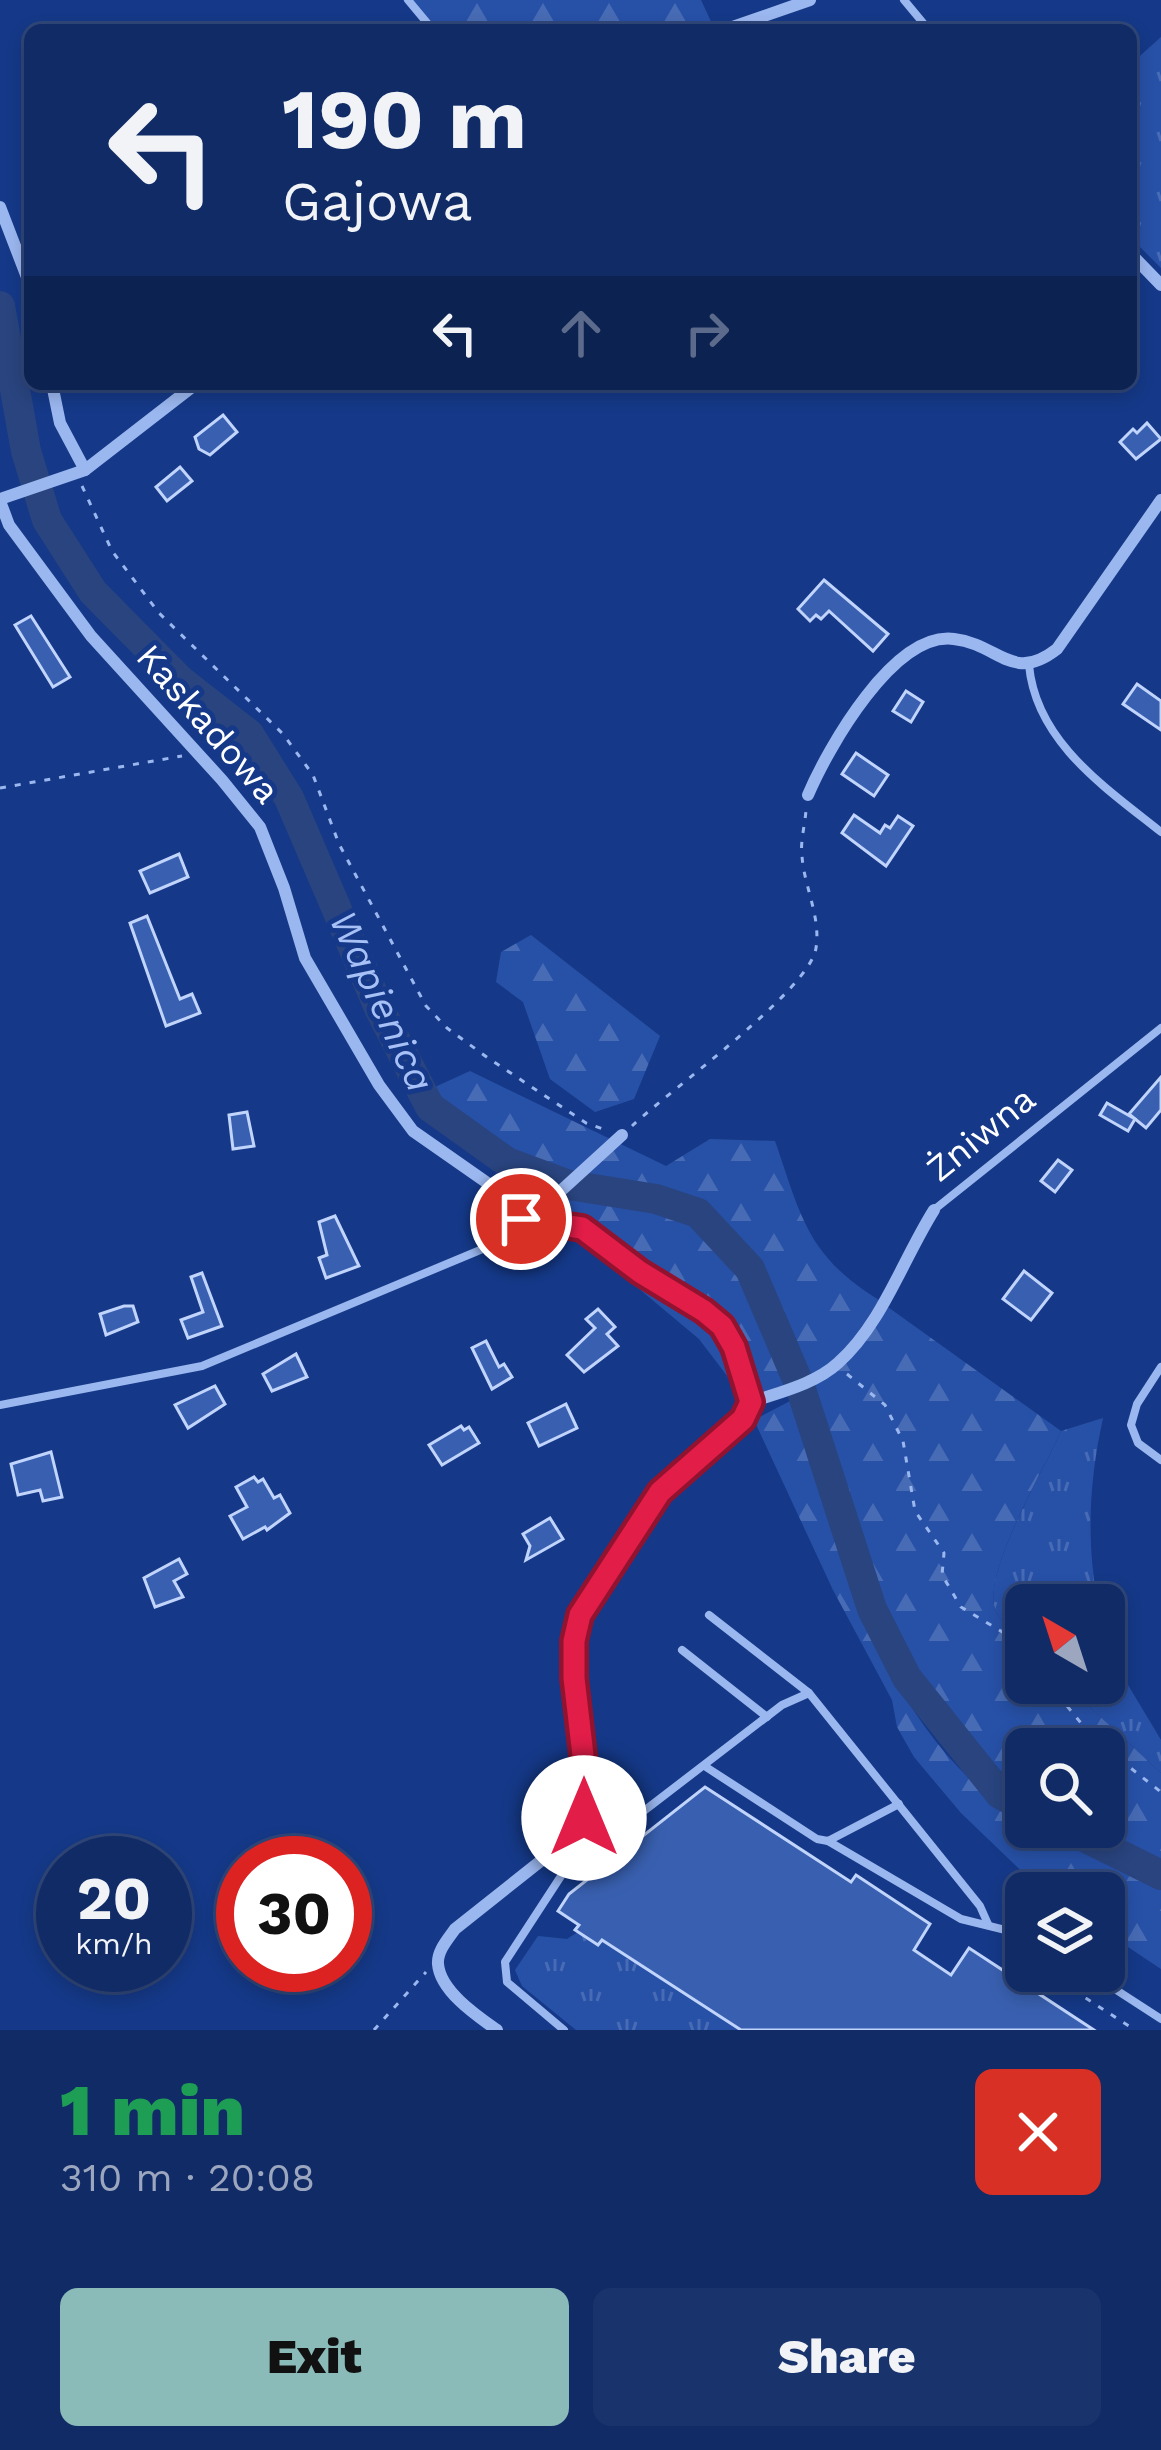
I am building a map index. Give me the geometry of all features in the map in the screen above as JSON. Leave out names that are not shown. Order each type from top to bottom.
[{"type":"street","points":[[741,24],[810,0]]},
{"type":"street","points":[[0,207],[24,269]]},
{"type":"street","points":[[1137,260],[1161,284]]},
{"type":"street","points":[[53,390],[75,473]]},
{"type":"street","points":[[0,500],[75,473],[188,390]]},
{"type":"street","name":"Kaskadowa","points":[[0,500],[8,525],[91,636],[260,827],[305,958],[379,1085],[413,1131],[509,1198],[521,1219]]},
{"type":"street","points":[[808,795],[825,756],[872,691],[904,655],[926,641],[955,638],[1020,666],[1057,650],[1161,500]]},
{"type":"street","points":[[521,1219],[554,1198],[622,1135]]},
{"type":"street","name":"Żniwna","points":[[832,1368],[860,1340],[934,1210]]},
{"type":"street","points":[[496,2030],[444,1981],[438,1964],[442,1947],[455,1929],[571,1837],[584,1818],[588,1798],[574,1678],[580,1615],[660,1492],[743,1419],[751,1402],[734,1347],[722,1326],[704,1311],[640,1272],[582,1228],[521,1219]]},
{"type":"street","points":[[751,1402],[800,1386],[832,1368]]},
{"type":"lane","points":[[408,0],[428,24]]},
{"type":"lane","points":[[904,0],[924,24]]},
{"type":"lane","points":[[1029,665],[1031,688],[1071,757],[1161,832]]},
{"type":"lane","name":"Żniwna","points":[[934,1210],[1161,1028]]},
{"type":"lane","points":[[0,1406],[202,1366],[497,1243],[521,1219]]},
{"type":"lane","points":[[1161,1367],[1137,1404],[1131,1425],[1138,1443],[1161,1460]]},
{"type":"lane","points":[[709,1615],[809,1693],[980,1906],[988,1924]]},
{"type":"lane","points":[[682,1650],[766,1717]]},
{"type":"lane","points":[[564,2030],[507,1982],[505,1962],[563,1874],[766,1717],[809,1693]]},
{"type":"lane","points":[[706,1767],[806,1834],[828,1841],[961,1919],[1005,1929]]},
{"type":"lane","points":[[828,1841],[899,1804]]},
{"type":"lane","points":[[1119,1992],[1161,2019]]},
{"type":"path","points":[[75,473],[112,551],[159,613],[284,734],[314,775],[339,844],[426,1006],[447,1028],[586,1123],[622,1135],[777,1004],[806,973],[816,948],[801,854],[808,795]]},
{"type":"path","points":[[0,788],[196,753]]},
{"type":"path","points":[[832,1368],[885,1405],[903,1441],[915,1510],[944,1553],[942,1575],[961,1607],[1005,1634]]},
{"type":"path","points":[[1065,1704],[1095,1740],[1161,1792]]},
{"type":"path","points":[[374,2030],[424,1973],[438,1964]]},
{"type":"path","points":[[1076,1992],[1135,2030]]},
{"type":"green space","points":[[403,0],[701,0],[712,24],[425,24]]},
{"type":"green space","points":[[1161,37],[1161,268],[1137,244],[1137,59]]},
{"type":"green space","points":[[531,935],[660,1036],[634,1099],[595,1112],[550,1079],[523,1002],[496,982],[501,952]]},
{"type":"green space","points":[[470,1071],[666,1166],[710,1139],[775,1141],[800,1213],[821,1250],[879,1300],[850,1342],[824,1367],[744,1398],[699,1339],[411,1098]]},
{"type":"green space","points":[[885,1305],[1061,1431],[998,1571],[994,1592],[995,1609],[1005,1624],[1005,1704],[1087,1704],[1112,1728],[1005,1728],[1005,1774],[966,1734],[926,1683],[885,1612],[813,1383]]},
{"type":"green space","points":[[794,1399],[873,1634],[934,1740],[976,1785],[1005,1806],[1005,1848],[1079,1848],[1161,1887],[1161,1969],[1125,1945],[1125,1872],[1022,1872],[961,1813],[914,1757],[897,1727],[892,1700],[833,1590],[754,1420]]},
{"type":"green space","points":[[1103,1418],[1091,1511],[1095,1584],[1005,1584],[1005,1624],[995,1609],[998,1571],[1061,1431]]},
{"type":"green space","points":[[1125,1680],[1161,1740],[1161,1773],[1125,1740],[1125,1728],[1112,1728],[1087,1704],[1125,1704]]},
{"type":"green space","points":[[1125,1740],[1161,1773],[1161,1863],[1125,1847]]},
{"type":"green space","points":[[578,1932],[598,1945],[602,1940],[741,2030],[576,2030],[522,1986],[515,1970],[538,1936],[567,1939]]},
{"type":"building","points":[[223,415],[237,432],[210,455],[199,449],[195,437]]},
{"type":"building","points":[[1147,423],[1161,439],[1136,459],[1120,442]]},
{"type":"building","points":[[180,467],[192,481],[167,501],[156,487]]},
{"type":"building","points":[[824,580],[888,634],[873,651],[829,611],[810,621],[798,609]]},
{"type":"building","points":[[31,616],[70,677],[53,687],[15,625]]},
{"type":"building","points":[[1137,684],[1161,701],[1161,730],[1123,704]]},
{"type":"building","points":[[906,691],[923,702],[911,722],[893,711]]},
{"type":"building","points":[[856,753],[888,775],[874,796],[842,774]]},
{"type":"building","points":[[854,815],[880,833],[898,816],[913,826],[886,866],[842,833]]},
{"type":"building","points":[[179,854],[188,877],[150,893],[140,871]]},
{"type":"building","points":[[147,916],[180,999],[192,994],[200,1013],[166,1026],[130,923]]},
{"type":"building","points":[[1161,1077],[1161,1110],[1146,1128],[1129,1114]]},
{"type":"building","points":[[1107,1103],[1135,1119],[1128,1131],[1100,1115]]},
{"type":"building","points":[[247,1112],[254,1146],[233,1149],[229,1115]]},
{"type":"building","points":[[1058,1160],[1072,1170],[1055,1192],[1041,1181]]},
{"type":"building","points":[[335,1216],[359,1266],[326,1278],[319,1258],[327,1255],[319,1222]]},
{"type":"building","points":[[1024,1271],[1052,1293],[1031,1320],[1003,1299]]},
{"type":"building","points":[[202,1273],[222,1326],[188,1338],[181,1320],[203,1312],[191,1277]]},
{"type":"building","points":[[133,1306],[138,1322],[106,1335],[100,1314]]},
{"type":"building","points":[[598,1309],[615,1327],[607,1334],[618,1346],[584,1372],[567,1355],[595,1328],[586,1319]]},
{"type":"building","points":[[486,1341],[499,1367],[504,1364],[512,1377],[492,1389],[472,1348]]},
{"type":"building","points":[[296,1354],[307,1377],[272,1391],[263,1374]]},
{"type":"building","points":[[215,1386],[225,1404],[188,1428],[175,1405]]},
{"type":"building","points":[[566,1404],[577,1428],[539,1446],[528,1423]]},
{"type":"building","points":[[461,1426],[469,1427],[479,1443],[442,1465],[429,1445]]},
{"type":"building","points":[[51,1452],[62,1497],[43,1501],[40,1490],[18,1495],[11,1464]]},
{"type":"building","points":[[254,1477],[258,1482],[263,1479],[274,1498],[280,1495],[290,1513],[267,1530],[243,1539],[230,1516],[247,1507],[236,1487]]},
{"type":"building","points":[[550,1518],[563,1539],[526,1560],[530,1546],[523,1534]]},
{"type":"building","points":[[179,1559],[187,1574],[174,1581],[183,1597],[155,1607],[144,1578]]},
{"type":"building","points":[[705,1787],[851,1882],[856,1875],[930,1924],[914,1950],[951,1975],[969,1948],[1005,1972],[1005,1992],[1036,1992],[1094,2030],[741,2030],[602,1940],[598,1945],[575,1930],[579,1925],[558,1911],[569,1894]]},
{"type":"waterway","name":"Wapienica","points":[[0,306],[26,451],[47,520],[93,592],[180,680],[249,734],[289,798],[380,1010],[430,1107],[507,1162],[569,1185],[656,1199],[698,1213],[750,1269],[800,1386],[872,1609],[907,1678],[1005,1797]]},
{"type":"waterway","name":"Wapienica","points":[[1106,1848],[1161,1875]]},
{"type":"route","points":[[521,1219],[582,1228],[640,1272],[704,1311],[722,1326],[734,1347],[751,1402],[743,1419],[660,1492],[580,1615],[574,1678],[588,1798],[584,1818]]}]
